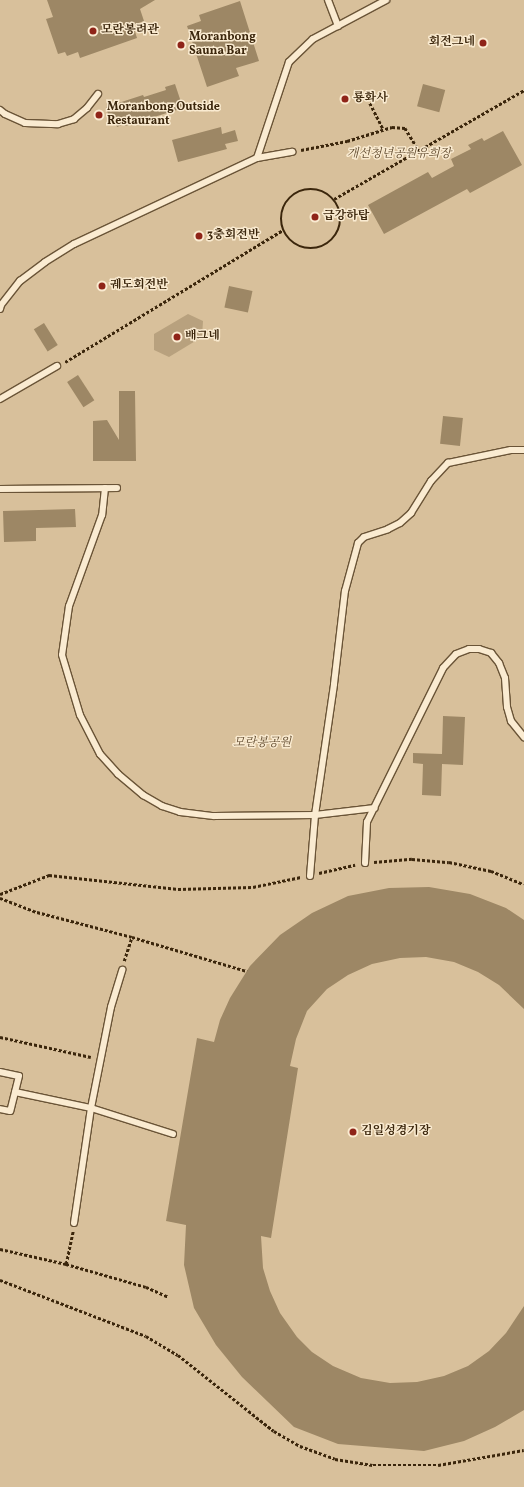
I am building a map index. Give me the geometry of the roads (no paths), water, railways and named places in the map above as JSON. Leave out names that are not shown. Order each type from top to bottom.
[{"type":"lane","points":[[328,0],[338,26]]},
{"type":"lane","points":[[257,158],[289,62],[313,39],[386,0]]},
{"type":"lane","points":[[0,110],[5,114],[25,123],[58,124],[74,119],[88,108],[98,94]]},
{"type":"lane","points":[[0,309],[1,305],[20,281],[51,258],[74,244],[257,158],[292,152]]},
{"type":"lane","points":[[0,399],[57,366]]},
{"type":"lane","points":[[310,876],[315,814],[334,684],[345,591],[358,543],[364,537],[388,529],[400,523],[411,513],[432,481],[448,463],[511,450],[524,450]]},
{"type":"lane","points":[[105,488],[102,515],[69,606],[62,655],[80,714],[100,754],[118,774],[143,795],[162,806],[180,812],[214,816],[315,814],[375,808]]},
{"type":"lane","points":[[0,489],[117,488]]},
{"type":"lane","points":[[365,863],[367,822],[443,668],[456,654],[469,649],[479,649],[490,653],[500,663],[505,678],[507,707],[511,721],[524,737]]},
{"type":"lane","points":[[74,1223],[91,1108],[111,1007],[122,970]]},
{"type":"lane","points":[[0,1072],[19,1076],[10,1111],[0,1109]]},
{"type":"lane","points":[[15,1092],[91,1108],[173,1134]]},
{"type":"place","name":"모란봉려관","points":[[93,31]]},
{"type":"place","name":"회전그네","points":[[483,43]]},
{"type":"place","name":"Moranbong Sauna Bar","points":[[181,45]]},
{"type":"place","name":"룡화사","points":[[345,99]]},
{"type":"place","name":"Moranbong Outside Restaurant","points":[[99,115]]},
{"type":"place","name":"급강하탑","points":[[315,217]]},
{"type":"place","name":"3충회전반","points":[[199,236]]},
{"type":"place","name":"궤도회전반","points":[[102,286]]},
{"type":"place","name":"배그네","points":[[177,337]]},
{"type":"place","name":"김일성경기장","points":[[353,1132]]},
{"type":"park label","name":"개선청년공원유희장","points":[[399,155]]},
{"type":"park label","name":"모란봉공원","points":[[262,744]]}]
